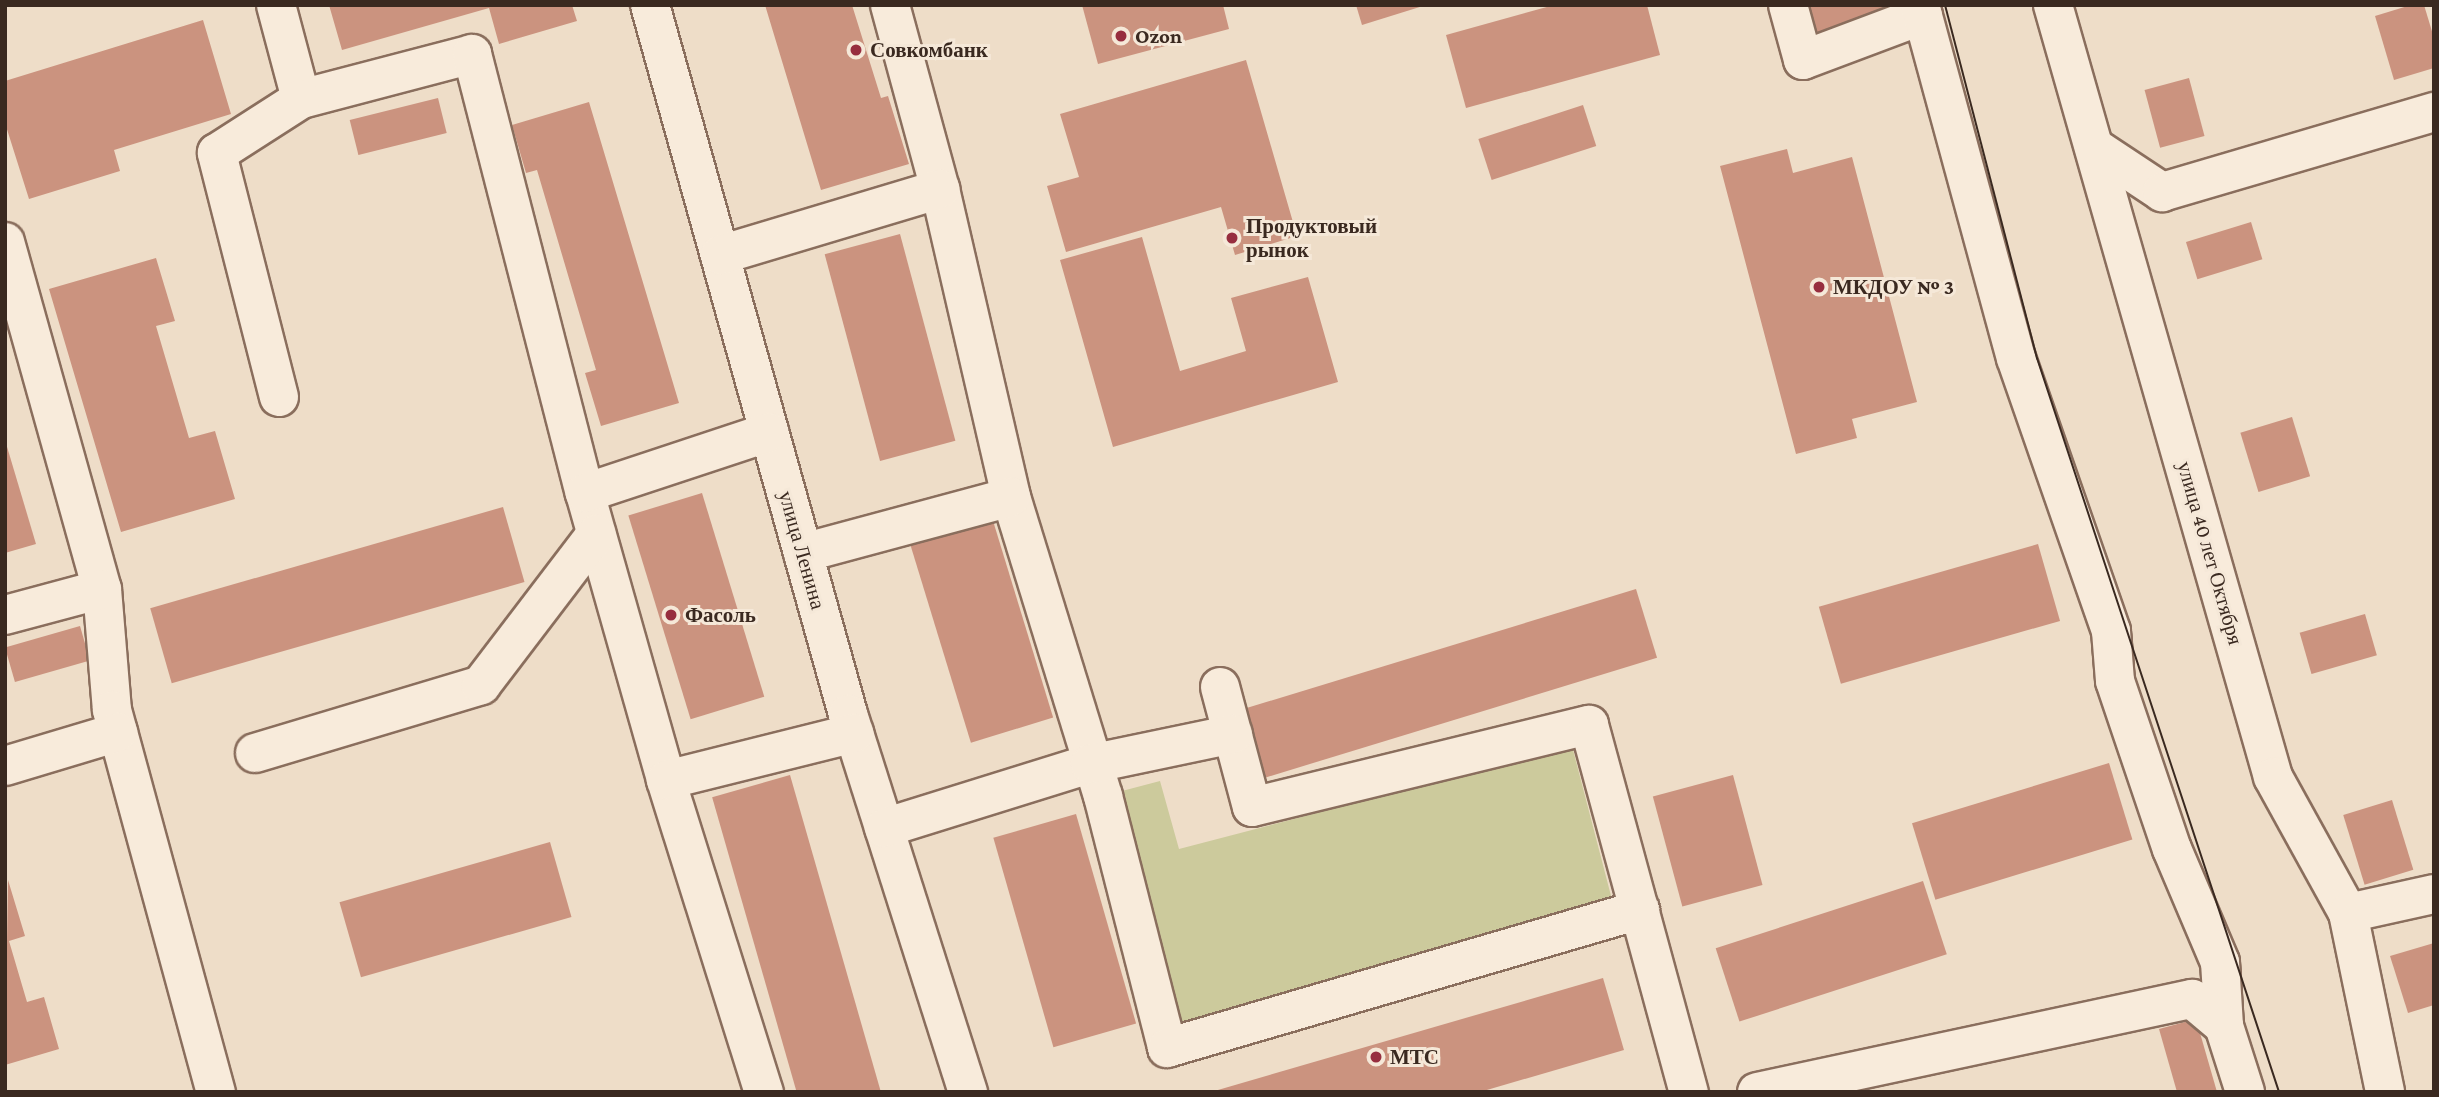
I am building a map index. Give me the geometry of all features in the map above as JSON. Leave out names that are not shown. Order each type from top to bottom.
[{"type":"street","points":[[276,5],[302,99]]},
{"type":"street","name":"улица Ленина","points":[[650,5],[854,733],[968,1092]]},
{"type":"street","points":[[890,5],[940,189],[1011,497],[1090,764],[1103,796],[1167,1048],[1640,911]]},
{"type":"street","points":[[1788,5],[1802,61],[1922,10],[2016,358],[2111,631],[2115,681],[2172,849],[2220,961],[2224,1026],[2245,1092]]},
{"type":"street","name":"улица 40 лет Октября","points":[[2053,5],[2273,777],[2348,913],[2385,1092]]},
{"type":"street","points":[[279,397],[217,153],[302,99],[472,54],[596,534],[666,780],[764,1092]]},
{"type":"street","points":[[2094,147],[2162,192],[2434,112]]},
{"type":"street","points":[[720,255],[940,189]]},
{"type":"street","points":[[5,242],[102,589],[112,710],[216,1092]]},
{"type":"street","points":[[585,492],[769,432]]},
{"type":"street","points":[[803,553],[1011,497]]},
{"type":"street","points":[[255,753],[481,685],[596,534]]},
{"type":"street","points":[[5,615],[102,589]]},
{"type":"street","points":[[1220,687],[1252,807],[1589,725],[1689,1092]]},
{"type":"street","points":[[5,766],[118,732]]},
{"type":"street","points":[[666,780],[854,733]]},
{"type":"street","points":[[884,828],[1090,764],[1233,734]]},
{"type":"street","points":[[2348,913],[2434,894]]},
{"type":"street","points":[[1757,1092],[2192,999],[2224,1026]]},
{"type":"shaded area","points":[[1572,746],[1616,915],[1166,1033],[1103,796],[1160,781],[1179,849]]},
{"type":"building","points":[[329,5],[572,5],[577,21],[499,44],[489,8],[342,50]]},
{"type":"building","points":[[765,5],[852,5],[881,98],[888,96],[909,164],[821,190]]},
{"type":"building","points":[[1082,5],[1223,5],[1229,29],[1098,64]]},
{"type":"building","points":[[1356,5],[1423,5],[1423,6],[1362,25]]},
{"type":"building","points":[[1554,5],[1647,5],[1660,55],[1466,108],[1446,35]]},
{"type":"building","points":[[1803,5],[1882,5],[1887,22],[1813,42]]},
{"type":"building","points":[[2411,5],[2424,5],[2434,38],[2434,68],[2394,80],[2375,16]]},
{"type":"building","points":[[203,20],[231,114],[114,150],[120,171],[29,199],[5,123],[5,81]]},
{"type":"building","points":[[1246,60],[1297,236],[1235,255],[1221,207],[1066,252],[1047,186],[1079,177],[1060,114]]},
{"type":"building","points":[[2189,78],[2205,136],[2160,148],[2145,90]]},
{"type":"building","points":[[438,98],[447,133],[358,155],[350,120]]},
{"type":"building","points":[[589,102],[679,403],[601,426],[585,373],[596,370],[537,170],[526,173],[512,125]]},
{"type":"building","points":[[1583,105],[1596,146],[1492,180],[1478,139]]},
{"type":"building","name":"МКДОУ № 3","points":[[1787,149],[1793,173],[1852,157],[1917,402],[1852,419],[1857,438],[1796,454],[1720,166]]},
{"type":"building","points":[[2251,222],[2262,259],[2197,279],[2186,242]]},
{"type":"building","points":[[900,234],[955,441],[880,461],[825,254]]},
{"type":"building","points":[[1142,237],[1180,371],[1246,351],[1231,298],[1308,277],[1338,382],[1113,447],[1060,260]]},
{"type":"building","points":[[156,258],[175,321],[156,326],[189,438],[215,431],[235,499],[121,532],[49,289]]},
{"type":"building","points":[[2292,417],[2310,476],[2258,492],[2240,433]]},
{"type":"building","points":[[5,440],[36,544],[5,553]]},
{"type":"building","points":[[702,493],[764,697],[691,719],[628,516]]},
{"type":"building","points":[[503,507],[524,582],[172,683],[150,608]]},
{"type":"building","points":[[990,511],[1053,718],[971,743],[908,536]]},
{"type":"building","points":[[2038,544],[2060,621],[1841,684],[1819,607]]},
{"type":"building","points":[[1636,589],[1657,658],[1261,779],[1240,710]]},
{"type":"building","points":[[2365,614],[2377,655],[2311,674],[2300,633]]},
{"type":"building","points":[[80,626],[90,661],[15,682],[5,647]]},
{"type":"building","points":[[2109,763],[2132,840],[1935,900],[1912,823]]},
{"type":"building","points":[[790,775],[881,1092],[797,1092],[712,797]]},
{"type":"building","points":[[1733,775],[1763,885],[1682,907],[1653,796]]},
{"type":"building","points":[[2392,800],[2413,870],[2365,885],[2343,815]]},
{"type":"building","points":[[1076,814],[1136,1024],[1053,1047],[993,838]]},
{"type":"building","points":[[550,842],[571,917],[361,977],[339,902]]},
{"type":"building","points":[[8,880],[25,936],[9,941],[27,1002],[44,997],[59,1049],[5,1065]]},
{"type":"building","points":[[1923,881],[1947,954],[1739,1022],[1716,948]]},
{"type":"building","points":[[2434,943],[2434,1005],[2408,1013],[2390,956]]},
{"type":"building","points":[[1603,978],[1624,1050],[1480,1092],[1211,1092]]},
{"type":"building","points":[[2196,1019],[2217,1092],[2177,1092],[2159,1029]]},
{"type":"tram line","points":[[1945,5],[2037,358],[2279,1092]]},
{"type":"place","name":"Ozon","points":[[1121,36]]},
{"type":"place","name":"Совкомбанк","points":[[856,50]]},
{"type":"place","name":"Продуктовый рынок","points":[[1232,238]]},
{"type":"place","name":"МКДОУ № 3","points":[[1819,287]]},
{"type":"place","name":"Фасоль","points":[[671,615]]},
{"type":"place","name":"МТС","points":[[1376,1057]]}]
